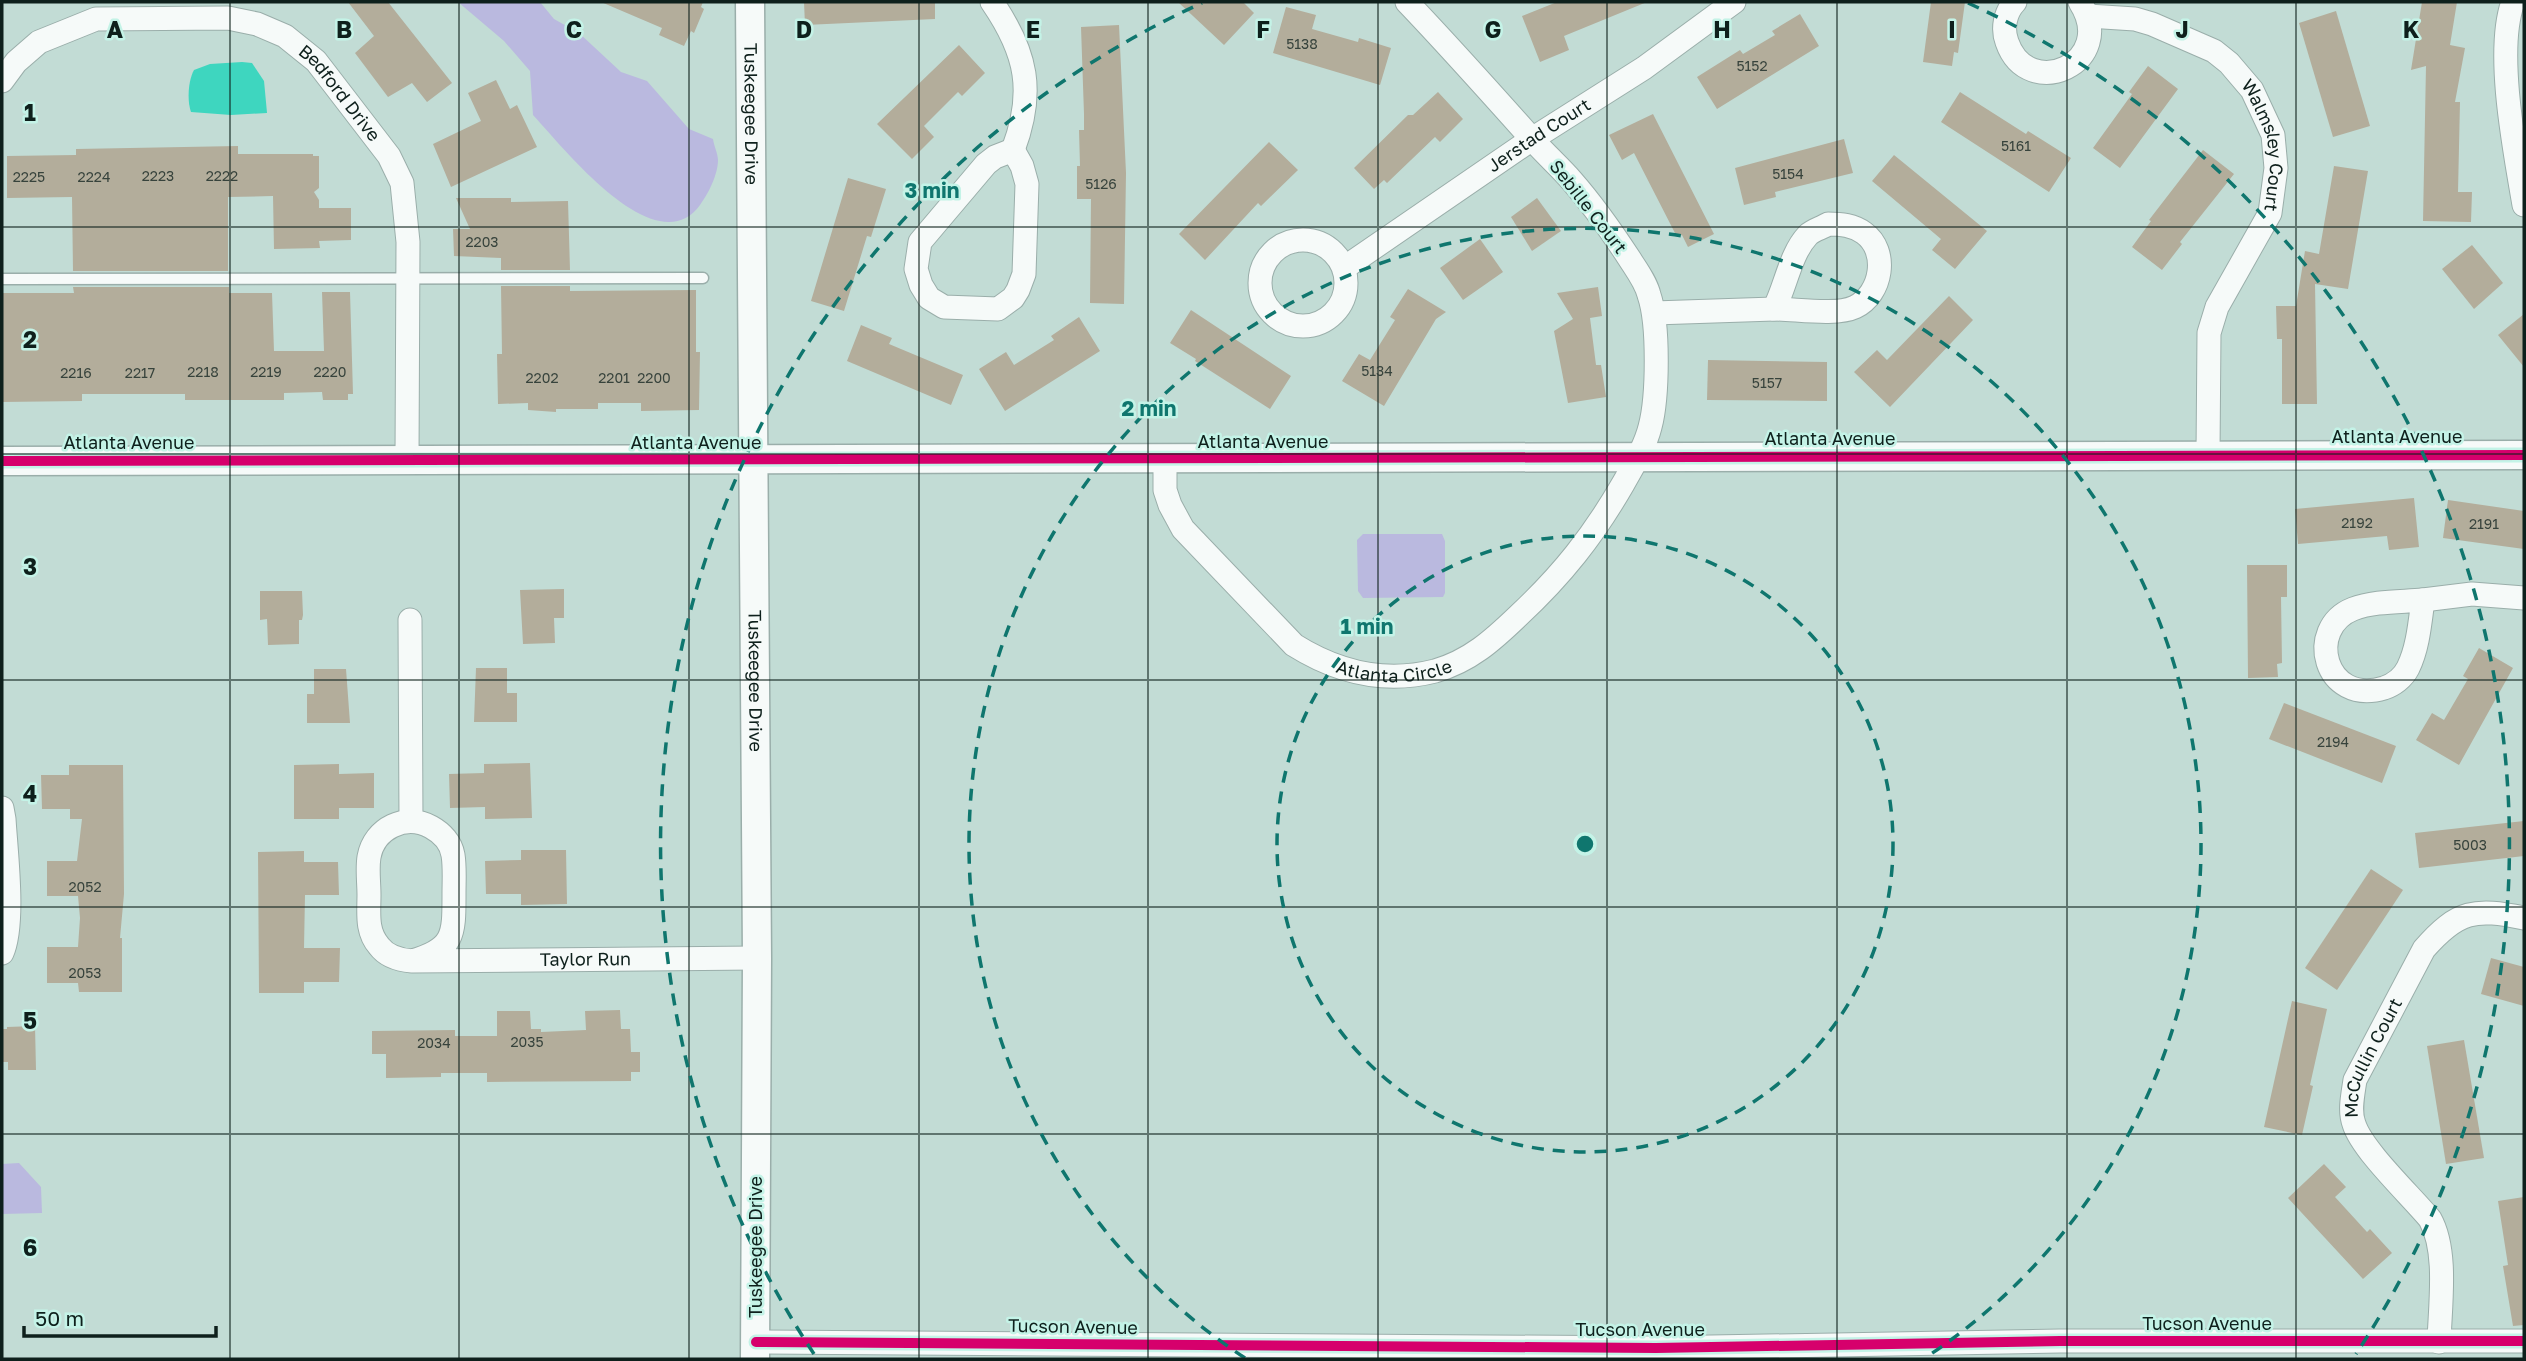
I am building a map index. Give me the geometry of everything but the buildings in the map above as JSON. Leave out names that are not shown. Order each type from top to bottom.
[{"type":"street","name":"Tuskeegee Drive","points":[[750,2],[757,958],[755,1350]]},
{"type":"street","points":[[992,2],[1018,48],[1024,74],[1026,106],[1013,150],[1022,166],[1027,184],[1024,274],[1013,298],[998,309],[944,306],[929,298],[921,285],[916,269],[920,242],[986,164],[1013,150]]},
{"type":"street","name":"Sebille Court","points":[[1407,2],[1573,182],[1619,242],[1649,292],[1654,313],[1655,353],[1651,420],[1638,458]]},
{"type":"street","name":"Jerstad Court","points":[[1344,268],[1532,139],[1644,68],[1734,2]]},
{"type":"street","name":"Walmsley Court","points":[[2015,2],[2005,20],[2004,36],[2010,51],[2020,63],[2033,71],[2049,73],[2065,69],[2078,60],[2087,47],[2091,32],[2084,9],[2135,19],[2214,51],[2229,63],[2252,90],[2273,135],[2276,168],[2270,213],[2217,306],[2208,333],[2208,454]]},
{"type":"street","points":[[2513,2],[2506,38],[2506,71],[2524,205]]},
{"type":"street","name":"Bedford Drive","points":[[2,81],[16,62],[39,42],[96,19],[228,18],[257,24],[285,36],[316,61],[389,156],[402,183],[406,212],[408,278],[407,460]]},
{"type":"street","points":[[1654,313],[1774,309],[1842,311],[1864,301],[1872,293],[1881,273],[1875,246],[1866,234],[1844,224],[1828,225],[1809,233],[1796,252],[1774,309]]},
{"type":"street","name":"Atlanta Avenue","points":[[2,461],[2524,455]]},
{"type":"street","name":"Atlanta Circle","points":[[1165,459],[1166,490],[1170,505],[1183,529],[1294,645],[1337,667],[1365,675],[1389,677],[1436,670],[1460,662],[1493,641],[1552,585],[1579,552],[1638,458]]},
{"type":"street","points":[[2423,600],[2417,637],[2407,669],[2393,685],[2369,693],[2355,691],[2343,685],[2331,670],[2326,656],[2326,643],[2334,622],[2351,609],[2365,606],[2472,594],[2524,598]]},
{"type":"street","points":[[410,620],[411,821],[424,823],[448,841],[453,854],[454,873],[453,928],[446,943],[434,955],[412,961]]},
{"type":"street","points":[[2,808],[8,911],[2,953]]},
{"type":"street","name":"Taylor Run","points":[[411,821],[391,827],[377,838],[369,857],[371,932],[386,953],[398,959],[757,958]]},
{"type":"street","name":"McCullin Court","points":[[2438,1342],[2440,1252],[2437,1232],[2430,1219],[2363,1143],[2353,1123],[2353,1089],[2366,1056],[2424,949],[2440,931],[2465,915],[2488,912],[2524,918]]},
{"type":"street","name":"Tucson Avenue","points":[[755,1350],[2031,1350],[2524,1341]]},
{"type":"lane","points":[[2,279],[704,278]]},
{"type":"shaded area","points":[[458,2],[540,2],[554,19],[579,33],[621,72],[647,81],[689,129],[713,139],[718,166],[700,205],[681,220],[659,221],[635,212],[611,194],[565,151],[533,115],[530,71],[504,41]]},
{"type":"shaded area","points":[[252,63],[264,81],[267,113],[231,115],[191,112],[189,91],[194,70],[210,64]]},
{"type":"shaded area","points":[[1363,534],[1442,534],[1445,541],[1443,597],[1363,598],[1358,591],[1357,540]]},
{"type":"shaded area","points":[[19,1163],[41,1187],[42,1213],[2,1214],[2,1164]]},
{"type":"cycle path","points":[[2,461],[2524,455]]},
{"type":"cycle path","points":[[756,1342],[1656,1348],[2060,1341],[2524,1341]]}]
